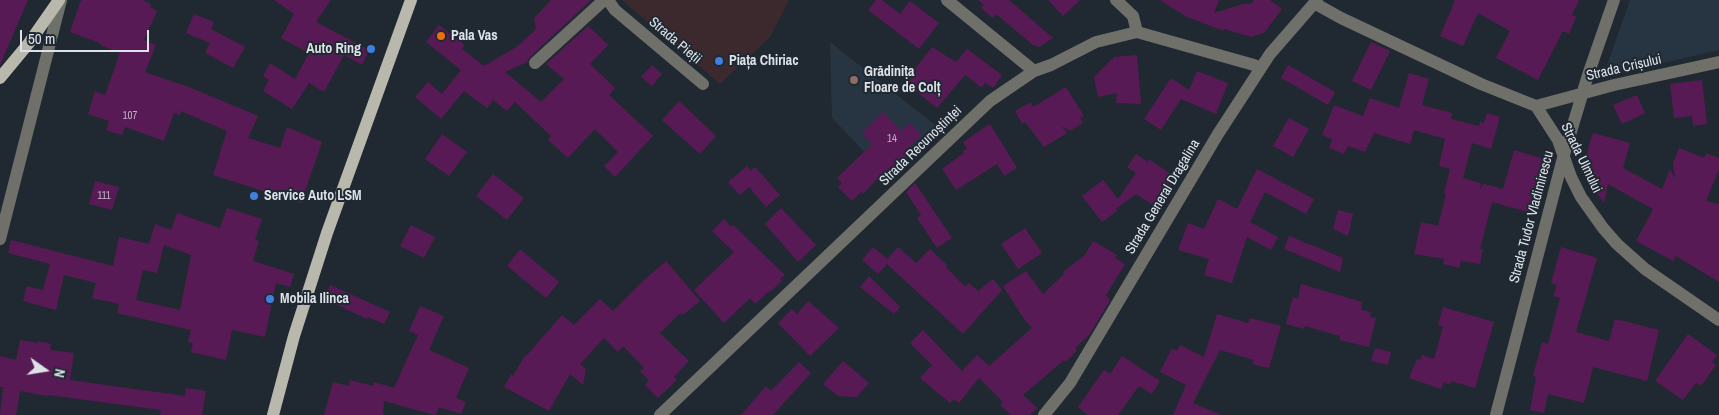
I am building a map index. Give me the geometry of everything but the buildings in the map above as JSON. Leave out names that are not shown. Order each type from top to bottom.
[{"type":"main road","points":[[0,78],[29,43],[60,0]]},
{"type":"main road","points":[[273,415],[294,336],[327,233],[411,0]]},
{"type":"street","points":[[0,239],[60,0]]},
{"type":"street","points":[[535,63],[604,0]]},
{"type":"street","name":"Strada Pieții","points":[[608,0],[614,10],[703,84]]},
{"type":"street","points":[[946,0],[1034,71]]},
{"type":"street","points":[[1116,0],[1133,16],[1137,32]]},
{"type":"street","name":"Strada Tudor Vladimirescu","points":[[1496,415],[1563,158],[1614,0]]},
{"type":"street","points":[[1315,2],[1341,18],[1482,84],[1536,106]]},
{"type":"street","name":"Strada General Dragalina","points":[[1044,415],[1070,383],[1218,134],[1270,54],[1315,2]]},
{"type":"street","name":"Strada Recunoștinței","points":[[660,415],[990,101],[1034,71],[1051,65],[1096,42],[1137,32],[1254,64],[1261,68]]},
{"type":"street","name":"Strada Crișului","points":[[1536,106],[1583,93],[1719,62]]},
{"type":"street","name":"Strada Ulmului","points":[[1536,106],[1558,140],[1563,158],[1581,197],[1617,244],[1645,269],[1719,320]]},
{"type":"shaded area","name":"Piața Chiriac","points":[[622,0],[789,0],[770,37],[720,84]]},
{"type":"shaded area","points":[[1630,0],[1719,0],[1719,50],[1603,77]]},
{"type":"shaded area","name":"Grădinița Floare de Colț","points":[[830,42],[939,128],[888,177],[832,118]]},
{"type":"place","name":"Pala Vas","points":[[441,36]]},
{"type":"place","name":"Auto Ring","points":[[371,49]]},
{"type":"place","name":"Piața Chiriac","points":[[719,61]]},
{"type":"place","name":"Grădinița Floare de Colț","points":[[854,80]]},
{"type":"place","name":"Service Auto LSM","points":[[254,196]]},
{"type":"place","name":"Mobila Ilinca","points":[[270,299]]}]
